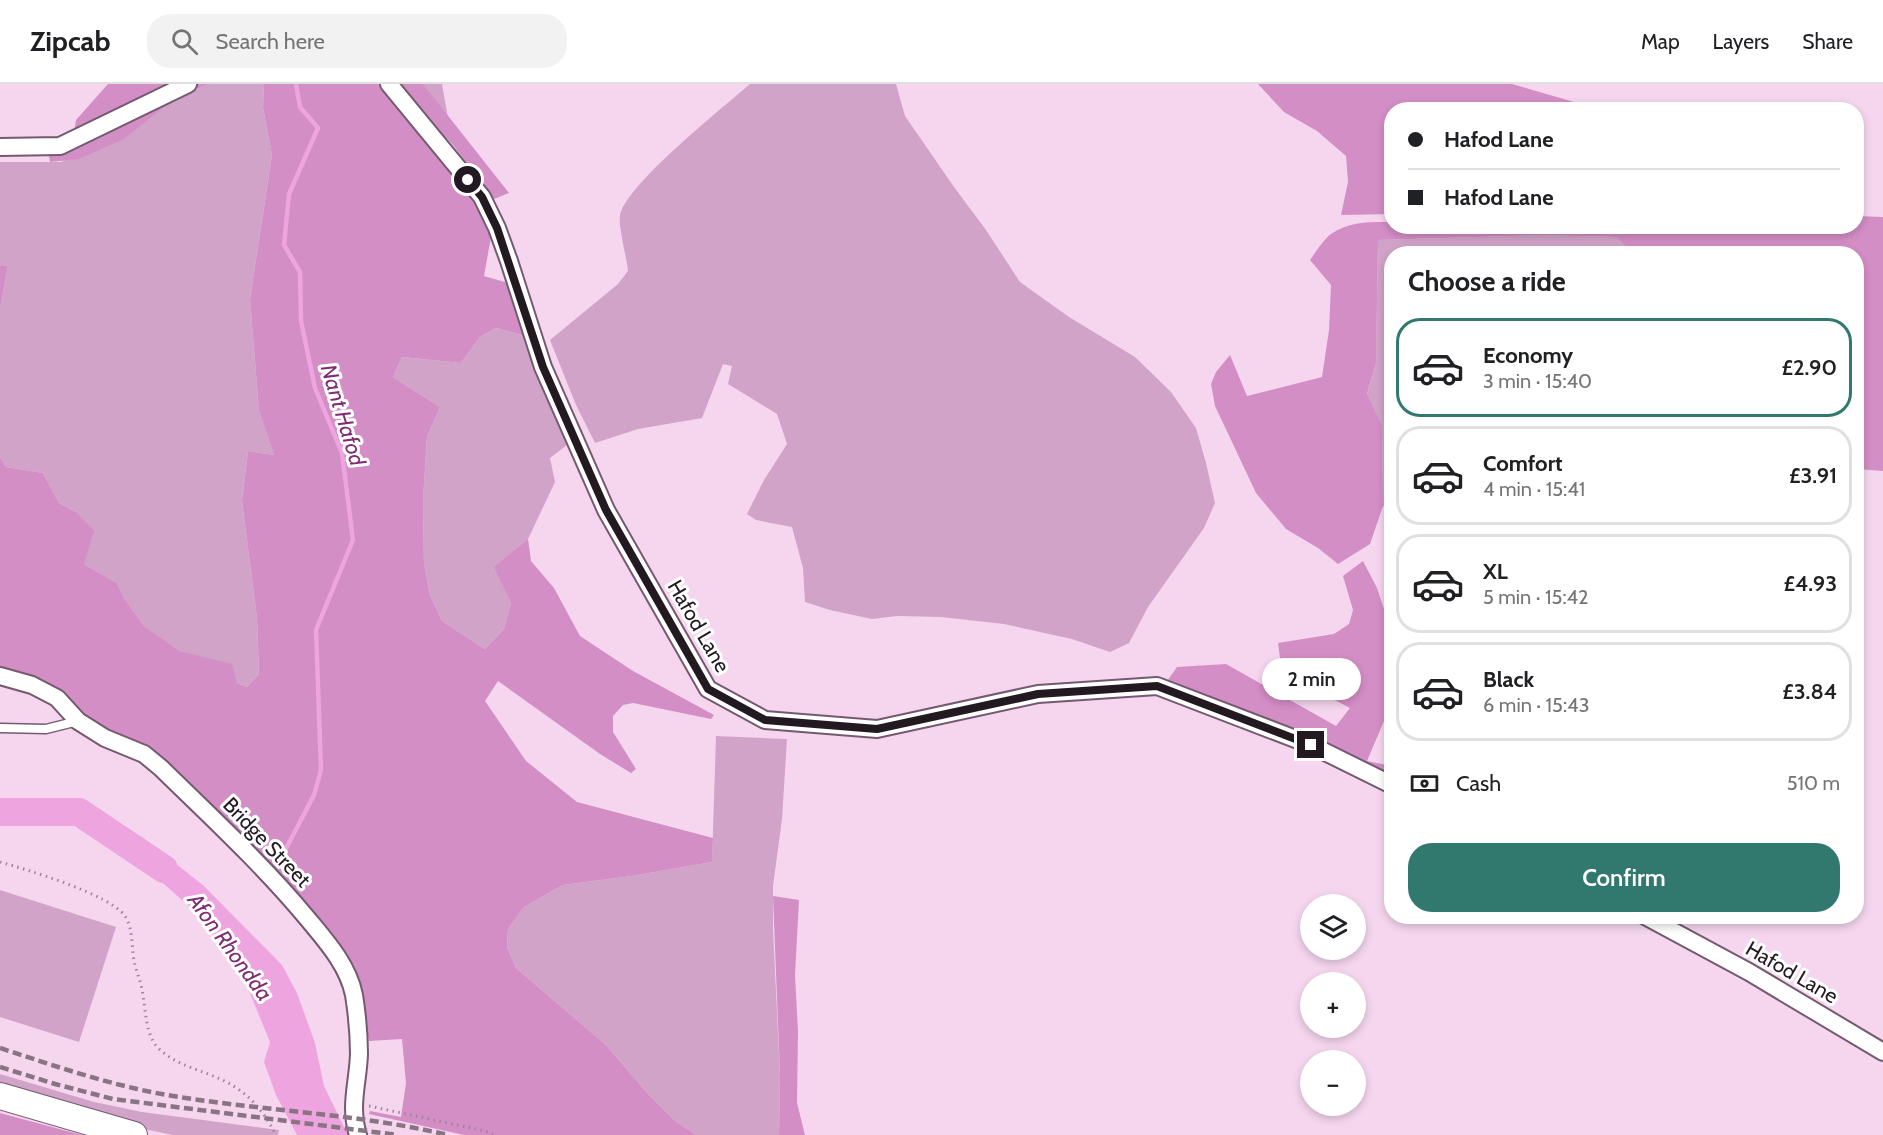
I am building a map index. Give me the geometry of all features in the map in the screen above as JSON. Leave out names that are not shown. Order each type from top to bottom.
[{"type":"main road","points":[[0,1096],[134,1135]]},
{"type":"street","points":[[0,147],[60,146],[188,84]]},
{"type":"street","name":"Hafod Lane","points":[[389,84],[482,197],[509,261],[543,367],[606,510],[708,689],[765,720],[877,729],[1038,694],[1157,686],[1311,745],[1384,781]]},
{"type":"street","name":"Bridge Street","points":[[0,676],[32,685],[57,698],[78,721],[105,738],[144,754],[162,768],[263,867],[334,951],[346,971],[353,993],[358,1029],[359,1055],[353,1103],[353,1116],[358,1135]]},
{"type":"street","name":"Hafod Lane","points":[[1660,924],[1749,972],[1883,1052]]},
{"type":"lane","points":[[0,728],[46,729],[78,721]]},
{"type":"path","points":[[0,862],[45,875],[105,900],[125,916],[131,936],[135,965],[142,986],[150,1035],[158,1047],[173,1059],[235,1086],[262,1111],[276,1135]]},
{"type":"path","points":[[353,1103],[412,1114],[495,1135]]},
{"type":"shaded area","points":[[108,84],[177,84],[74,133],[76,120]]},
{"type":"shaded area","points":[[194,84],[209,84],[175,98],[124,139],[79,159],[50,162],[49,156],[70,148]]},
{"type":"shaded area","points":[[209,84],[264,84],[263,108],[272,155],[250,299],[259,411],[274,455],[248,451],[242,501],[257,618],[259,674],[247,687],[237,683],[203,658],[180,651],[144,626],[124,598],[117,583],[84,564],[76,512],[59,503],[43,473],[6,467],[0,457],[0,309],[8,266],[0,266],[0,162],[61,162],[175,98]]},
{"type":"shaded area","points":[[264,84],[385,84],[408,111],[486,217],[491,237],[484,276],[512,284],[525,336],[496,328],[480,337],[461,363],[402,357],[393,377],[440,407],[427,437],[423,500],[424,564],[430,595],[442,621],[485,649],[504,629],[511,603],[494,567],[528,539],[531,561],[554,588],[580,636],[633,671],[714,715],[711,719],[633,703],[623,705],[613,716],[613,732],[636,769],[631,773],[600,754],[498,681],[485,701],[526,761],[577,802],[713,838],[712,862],[563,885],[524,907],[508,929],[507,947],[516,968],[605,1044],[675,1121],[697,1135],[464,1135],[369,1114],[370,1111],[401,1117],[406,1083],[402,1039],[369,1041],[357,987],[182,780],[0,670],[0,457],[6,467],[43,473],[59,503],[76,512],[94,531],[84,564],[117,583],[124,598],[144,626],[180,651],[232,664],[237,683],[247,687],[259,674],[257,618],[242,501],[248,451],[274,455],[259,411],[250,299],[272,155],[263,108]]},
{"type":"shaded area","points":[[394,84],[423,84],[509,193],[494,199],[453,145]]},
{"type":"shaded area","points":[[423,84],[442,84],[448,118]]},
{"type":"shaded area","points":[[750,84],[896,84],[905,116],[1020,282],[1069,317],[1135,357],[1171,392],[1196,428],[1215,503],[1204,528],[1148,607],[1129,643],[1110,652],[1072,639],[1004,624],[941,617],[897,616],[872,619],[805,602],[803,568],[792,527],[756,520],[747,514],[764,480],[787,444],[777,414],[728,384],[732,366],[723,364],[702,418],[638,429],[595,443],[576,405],[550,340],[618,284],[628,271],[620,216],[638,186],[677,147]]},
{"type":"shaded area","points":[[1258,84],[1512,84],[1574,102],[1384,102],[1384,214],[1341,215],[1348,182],[1346,156],[1317,131],[1284,112]]},
{"type":"shaded area","points":[[1864,216],[1883,217],[1883,471],[1864,470],[1864,246],[1626,246],[1616,237],[1539,235],[1378,240],[1376,363],[1367,394],[1382,425],[1383,506],[1370,544],[1338,564],[1318,548],[1286,529],[1256,493],[1215,406],[1211,384],[1216,372],[1230,355],[1247,396],[1322,377],[1329,330],[1331,285],[1310,260],[1328,237],[1345,227],[1361,223],[1384,222],[1384,234],[1864,234]]},
{"type":"shaded area","points":[[1539,235],[1617,237],[1626,246],[1384,246],[1384,506],[1382,425],[1367,395],[1376,363],[1378,240]]},
{"type":"shaded area","points":[[0,266],[8,266],[0,309]]},
{"type":"shaded area","points":[[496,328],[525,336],[540,380],[567,445],[550,458],[555,482],[528,539],[495,567],[511,603],[504,629],[485,649],[442,621],[430,595],[424,564],[423,500],[427,437],[440,407],[393,377],[402,357],[461,363],[480,337]]},
{"type":"shaded area","points":[[1363,561],[1377,588],[1384,609],[1384,721],[1367,761],[1384,764],[1384,773],[1165,684],[1177,667],[1226,664],[1336,726],[1350,708],[1282,673],[1278,643],[1334,634],[1349,624],[1353,610],[1343,576]]},
{"type":"shaded area","points":[[716,736],[787,739],[782,819],[773,886],[780,1075],[779,1135],[697,1135],[675,1121],[605,1044],[516,968],[507,947],[508,929],[524,907],[563,885],[712,862]]},
{"type":"shaded area","points":[[0,890],[116,927],[79,1042],[0,1017]]},
{"type":"shaded area","points":[[773,896],[799,900],[795,975],[798,1031],[797,1103],[805,1135],[779,1135],[780,1075]]},
{"type":"shaded area","points":[[0,1074],[94,1102],[142,1112],[279,1130],[278,1135],[173,1135],[151,1131],[0,1088]]},
{"type":"shaded area","points":[[0,1113],[82,1135],[0,1135]]},
{"type":"water","points":[[141,836],[204,886],[282,965],[297,993],[315,1043],[324,1086],[348,1135],[297,1135],[276,1095],[264,1062],[270,1042],[247,986],[199,915],[127,856]]},
{"type":"waterway","name":"Nant Hafod","points":[[278,864],[314,795],[321,770],[316,630],[353,540],[342,453],[315,388],[301,321],[300,272],[284,245],[289,194],[318,128],[300,107],[296,84]]},
{"type":"waterway","name":"Afon Rhondda","points":[[0,812],[79,812],[164,869]]},
{"type":"railway","points":[[0,1048],[146,1091],[237,1105],[378,1122],[448,1135]]},
{"type":"railway","points":[[0,1067],[113,1099],[398,1135]]},
{"type":"route","points":[[468,180],[482,197],[497,228],[543,367],[606,510],[708,689],[765,720],[877,729],[1038,694],[1157,686],[1311,745]]}]
